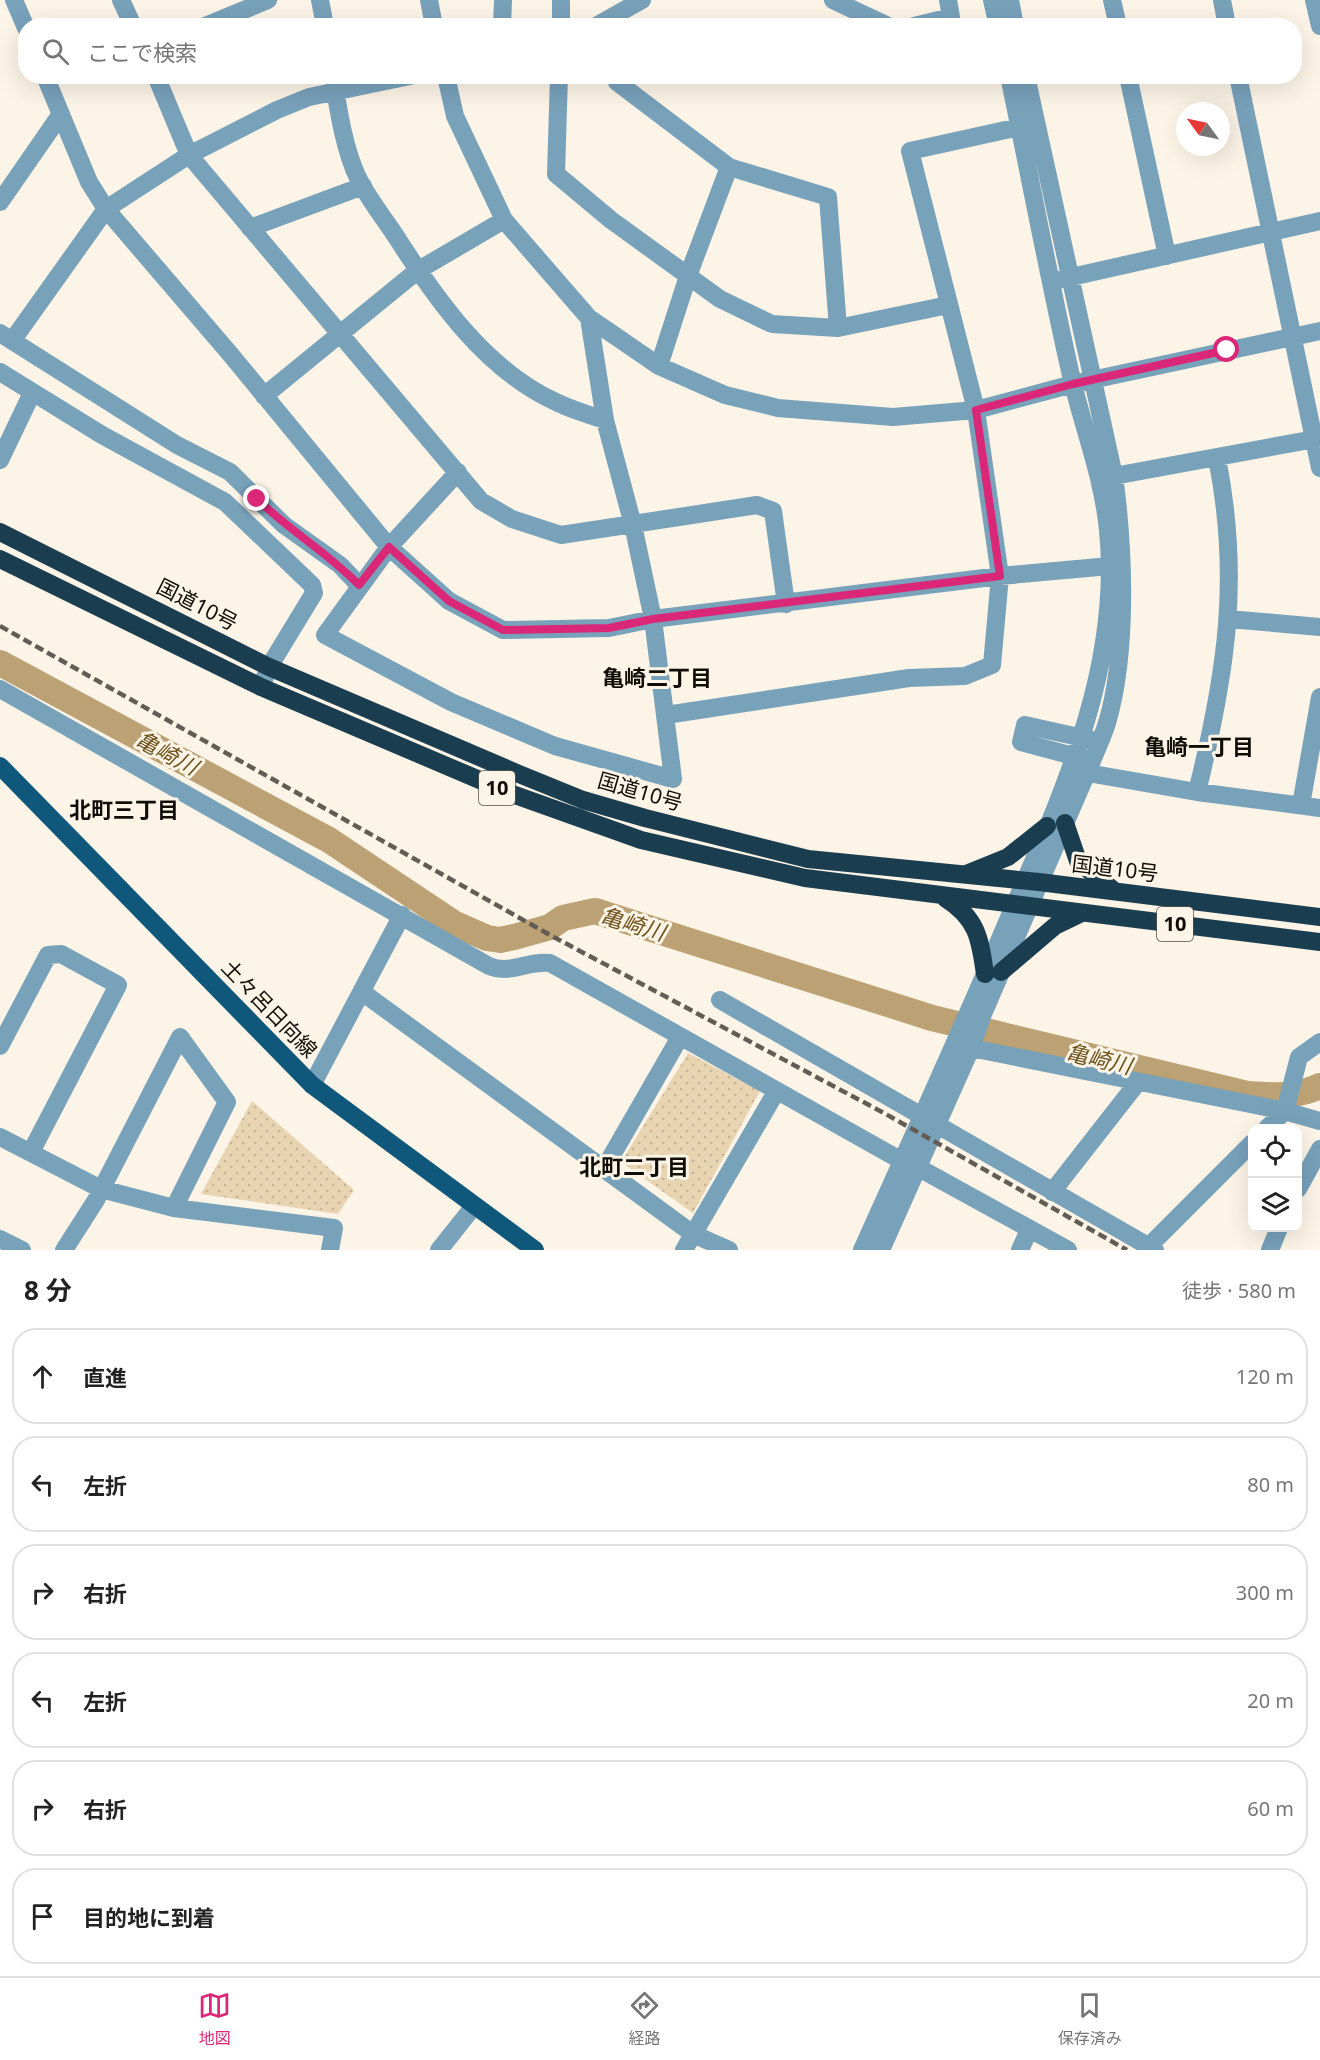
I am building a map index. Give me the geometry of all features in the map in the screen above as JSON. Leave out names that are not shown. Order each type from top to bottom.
[{"type":"highway","name":"国道10号","points":[[0,532],[269,667],[583,800],[645,819],[808,859],[1032,882],[1320,917]]},
{"type":"highway","name":"国道10号","points":[[0,559],[261,687],[515,795],[641,840],[805,878],[1320,942]]},
{"type":"highway","points":[[1065,823],[1078,861],[1096,879],[1116,892]]},
{"type":"highway","points":[[961,876],[1008,856],[1047,826]]},
{"type":"highway","points":[[941,896],[961,908],[973,924],[993,973],[1055,926],[1084,912]]},
{"type":"main road","name":"土々呂日向線","points":[[0,766],[312,1085],[535,1250]]},
{"type":"street","points":[[14,0],[22,18]]},
{"type":"street","points":[[121,0],[129,18]]},
{"type":"street","points":[[224,18],[268,0]]},
{"type":"street","points":[[320,0],[323,18]]},
{"type":"street","points":[[429,0],[432,18]]},
{"type":"street","points":[[502,18],[503,0]]},
{"type":"street","points":[[561,0],[561,18]]},
{"type":"street","points":[[618,13],[642,0]]},
{"type":"street","points":[[833,0],[871,18]]},
{"type":"street","points":[[947,18],[951,17],[948,0]]},
{"type":"street","points":[[1112,0],[1116,18]]},
{"type":"street","points":[[1222,0],[1225,18]]},
{"type":"street","points":[[1314,0],[1320,26]]},
{"type":"street","points":[[999,18],[1000,1]]},
{"type":"street","points":[[1000,1],[1010,18]]},
{"type":"street","points":[[48,84],[89,182],[106,209],[389,547],[449,601],[503,630],[609,628],[653,619],[1000,576],[1115,565]]},
{"type":"street","points":[[159,84],[189,155],[481,501],[512,519],[561,535],[757,505],[773,511],[786,604]]},
{"type":"street","points":[[448,84],[455,116],[504,219],[589,318],[658,366],[725,395],[778,408],[893,417],[976,410],[1073,384],[1320,331]]},
{"type":"street","points":[[559,84],[556,174],[611,220],[720,299],[772,324],[838,328],[948,305]]},
{"type":"street","points":[[620,84],[729,167],[828,197],[838,328]]},
{"type":"street","points":[[1010,84],[1073,384],[1107,478]]},
{"type":"street","points":[[881,1250],[919,1168],[929,1123],[1022,905],[1032,882],[1065,823],[1090,740],[1089,716],[1103,649],[1115,565],[1108,532],[1107,478],[1092,380],[1028,84]]},
{"type":"street","points":[[1130,84],[1167,256]]},
{"type":"street","points":[[1240,84],[1318,439],[1320,468]]},
{"type":"street","points":[[359,585],[340,566],[284,525],[230,472],[177,445],[6,337],[106,209],[189,155],[334,85],[336,105],[351,157],[363,186],[417,271],[466,332],[509,372],[557,403],[605,420]]},
{"type":"street","points":[[0,202],[61,114]]},
{"type":"street","points":[[666,715],[909,678],[965,676],[992,665],[1000,576],[976,410],[910,151],[1019,127]]},
{"type":"street","points":[[658,366],[688,276],[729,167]]},
{"type":"street","points":[[250,228],[363,186]]},
{"type":"street","points":[[264,396],[417,271],[504,219]]},
{"type":"street","points":[[1051,282],[1320,221]]},
{"type":"street","points":[[458,472],[389,547],[359,585],[325,635],[451,702],[555,746],[674,779],[653,619],[633,525],[605,420],[589,318]]},
{"type":"street","points":[[0,372],[102,435],[225,502],[312,585],[314,593],[269,667],[261,687]]},
{"type":"street","points":[[0,460],[33,393]]},
{"type":"street","points":[[1107,478],[1318,439]]},
{"type":"street","points":[[1197,792],[1225,662],[1230,587],[1226,502],[1217,458]]},
{"type":"street","points":[[1228,619],[1320,627]]},
{"type":"street","points":[[0,689],[499,970],[508,970],[539,961],[550,963],[902,1161]]},
{"type":"street","points":[[1301,805],[1320,697]]},
{"type":"street","points":[[1090,740],[1026,725],[1021,742],[1081,765],[1197,792],[1320,808]]},
{"type":"street","points":[[1032,882],[1047,826],[1081,765]]},
{"type":"street","points":[[312,1085],[402,915]]},
{"type":"street","points":[[0,1046],[48,955],[62,954],[118,986],[31,1152]]},
{"type":"street","points":[[362,992],[604,1169],[689,1242],[729,1250]]},
{"type":"street","points":[[720,1000],[1149,1249],[1248,1147]]},
{"type":"street","points":[[64,1250],[101,1189],[180,1036],[227,1102],[174,1208]]},
{"type":"street","points":[[604,1169],[680,1037]]},
{"type":"street","points":[[1271,1124],[1285,1111],[1299,1057],[1320,1042]]},
{"type":"street","points":[[963,1046],[1285,1111],[1320,1121]]},
{"type":"street","points":[[1052,1192],[1138,1082]]},
{"type":"street","points":[[689,1242],[776,1092]]},
{"type":"street","points":[[862,1250],[902,1161],[929,1123]]},
{"type":"street","points":[[0,1137],[101,1189],[174,1208],[334,1228],[330,1250]]},
{"type":"street","points":[[1307,1183],[1320,1149]]},
{"type":"street","points":[[919,1168],[1068,1250]]},
{"type":"street","points":[[440,1250],[474,1206]]},
{"type":"street","points":[[1020,1250],[1029,1230]]},
{"type":"street","points":[[1270,1250],[1277,1232]]},
{"type":"street","points":[[0,1239],[22,1250]]},
{"type":"shaded area","points":[[688,1053],[760,1091],[693,1213],[621,1162]]},
{"type":"shaded area","points":[[252,1101],[354,1190],[338,1214],[201,1194]]},
{"type":"waterway","name":"亀崎川","points":[[0,663],[329,840],[455,924],[487,938],[500,940],[514,937],[550,927],[563,918],[595,911],[932,1018],[1247,1094],[1294,1094],[1320,1086]]},
{"type":"railway","points":[[0,626],[550,935],[882,1112],[1127,1250]]},
{"type":"district","name":"亀崎二丁目","points":[[657,678]]},
{"type":"district","name":"亀崎一丁目","points":[[1199,747]]},
{"type":"district","name":"北町三丁目","points":[[124,810]]},
{"type":"district","name":"北町二丁目","points":[[634,1167]]},
{"type":"route","points":[[257,499],[284,525],[340,566],[359,585],[389,547],[449,601],[503,630],[609,628],[653,619],[1000,576],[976,410],[1073,384],[1227,350]]}]
